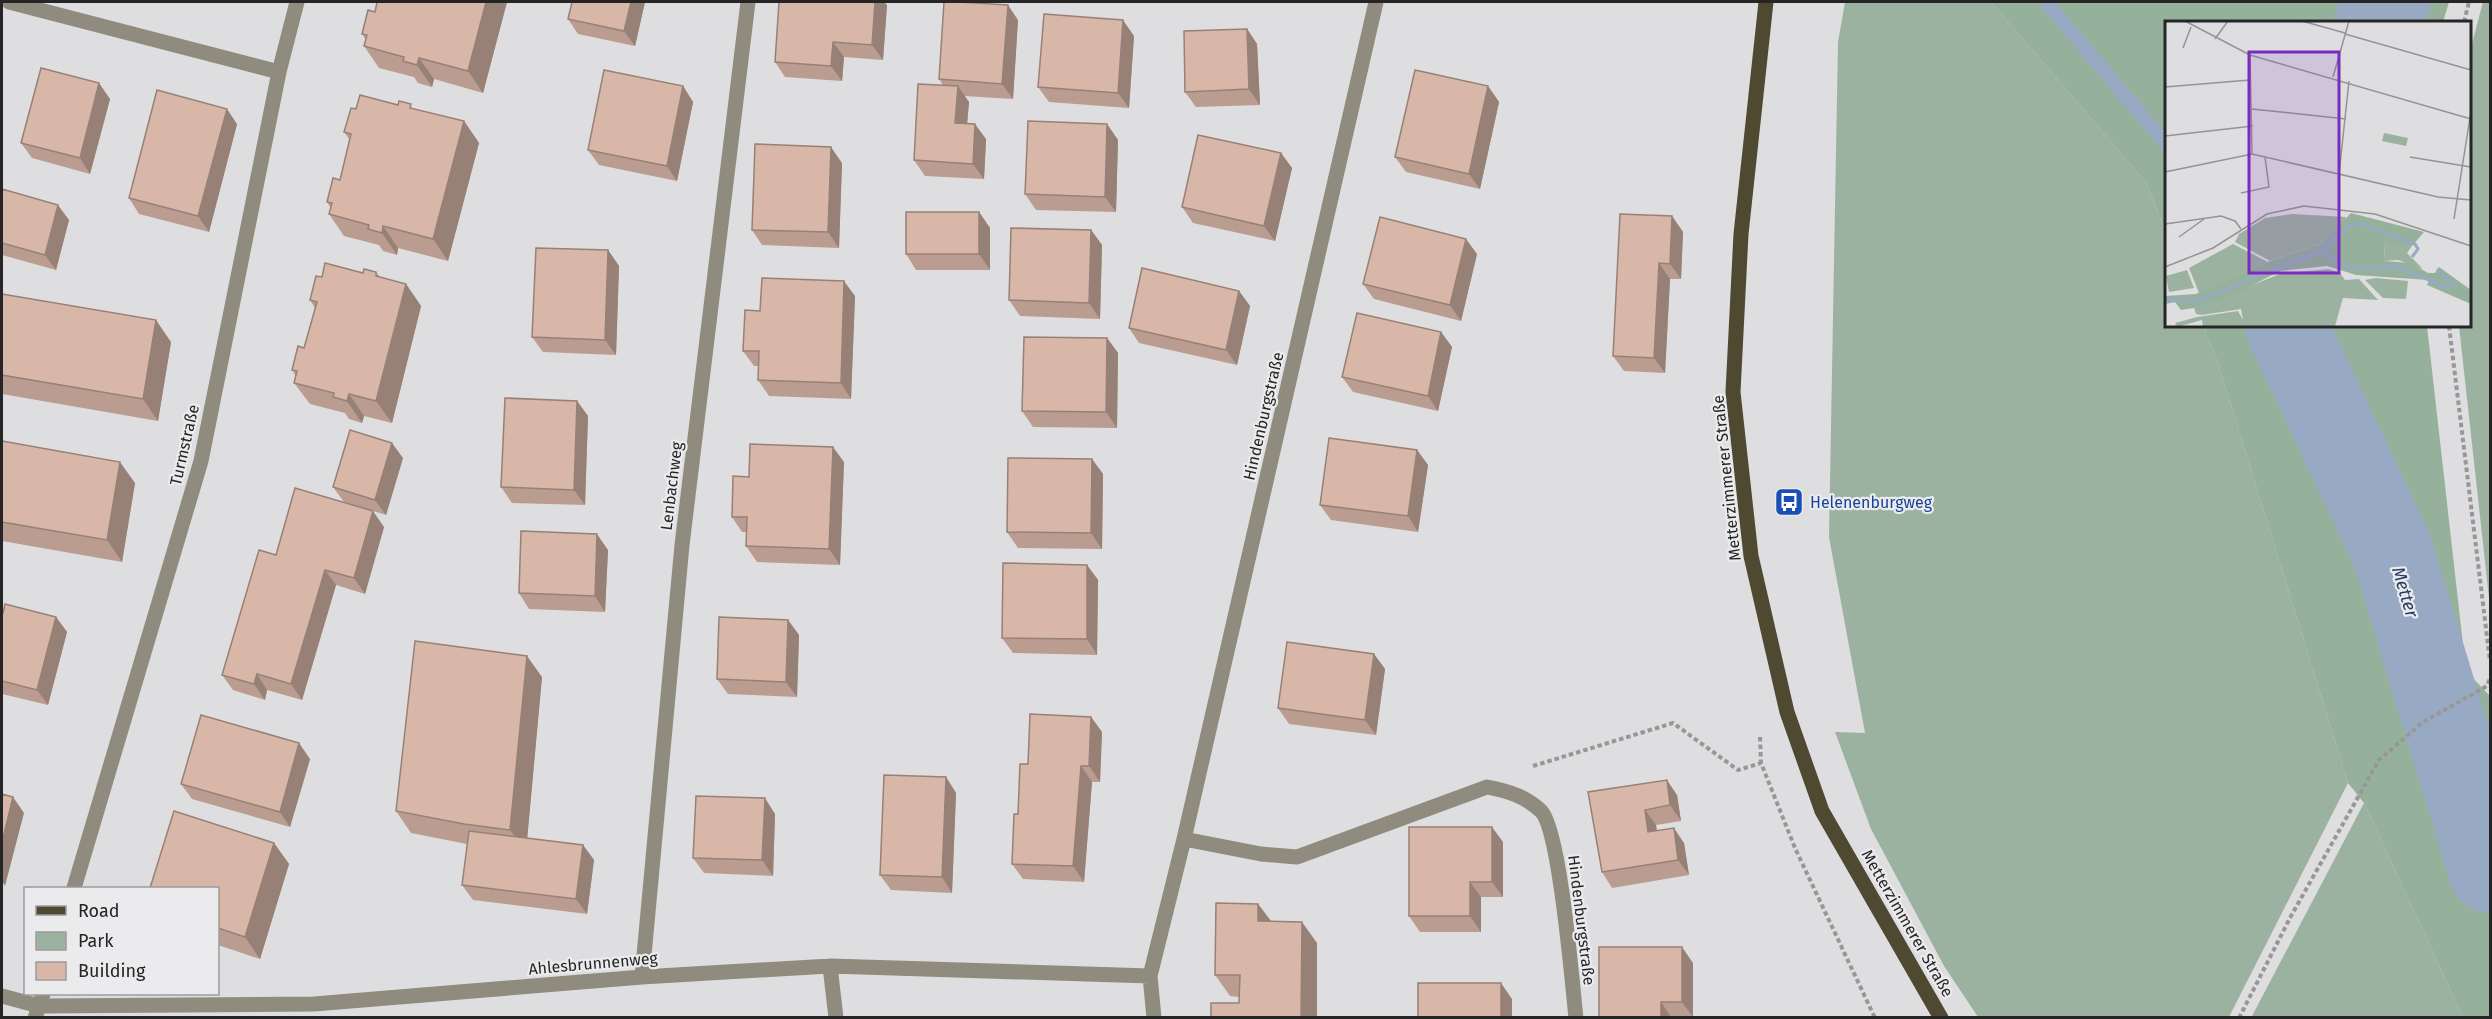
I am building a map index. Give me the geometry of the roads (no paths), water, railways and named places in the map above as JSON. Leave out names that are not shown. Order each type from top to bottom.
[{"type":"main road","name":"Metterzimmerer Straße","points":[[1766,2],[1741,234],[1733,392],[1751,556],[1787,712],[1822,811],[1941,1017]]},
{"type":"street","points":[[9,2],[279,72]]},
{"type":"street","name":"Turmstraße","points":[[74,887],[201,461],[279,72],[297,2]]},
{"type":"street","name":"Lenbachweg","points":[[642,977],[682,545],[748,2]]},
{"type":"street","points":[[1369,2],[1376,2]]},
{"type":"street","name":"Hindenburgstraße","points":[[1154,1017],[1150,976],[1184,839],[1376,2]]},
{"type":"street","name":"Hindenburgstraße","points":[[1184,839],[1261,854],[1297,857],[1487,787],[1515,792],[1543,812],[1557,856],[1576,1017]]},
{"type":"street","points":[[830,966],[836,1017]]},
{"type":"street","name":"Ahlesbrunnenweg","points":[[2,996],[39,1006],[315,1011],[642,977],[830,966],[1150,976]]},
{"type":"waterway","points":[[2046,2],[2165,143]]},
{"type":"waterway","name":"Metter","points":[[2376,21],[2389,2]]},
{"type":"waterway","name":"Metter","points":[[2286,327],[2392,550],[2490,872]]},
{"type":"place","name":"Helenenburgweg","points":[[1789,502]]}]
